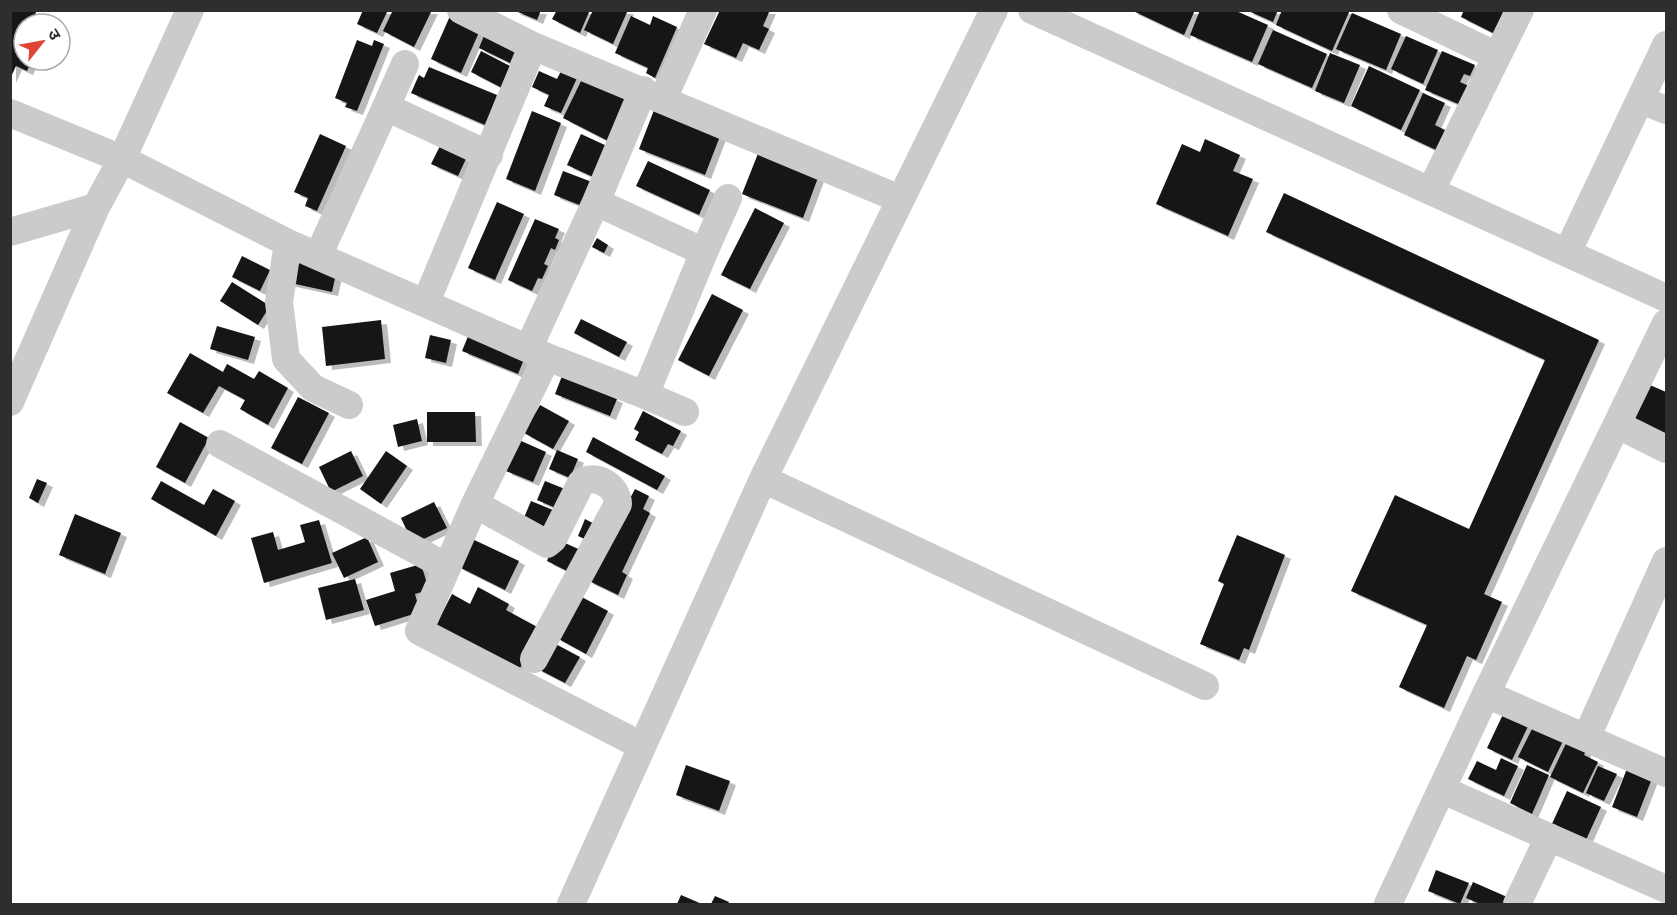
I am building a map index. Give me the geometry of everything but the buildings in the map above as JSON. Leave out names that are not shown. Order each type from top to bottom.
[{"type":"street","points":[[10,402],[96,207],[123,159],[190,10]]},
{"type":"street","points":[[460,10],[533,46],[653,94],[900,199]]},
{"type":"street","points":[[642,746],[419,632],[538,352],[596,202],[653,94],[702,10]]},
{"type":"street","points":[[571,904],[763,479],[994,10]]},
{"type":"street","points":[[1032,10],[1666,298]]},
{"type":"street","points":[[1401,10],[1497,56]]},
{"type":"street","points":[[1431,190],[1520,10]]},
{"type":"street","points":[[1568,253],[1654,105],[1666,45]]},
{"type":"street","points":[[426,303],[533,46]]},
{"type":"street","points":[[318,256],[405,63]]},
{"type":"street","points":[[386,107],[489,155]]},
{"type":"street","points":[[10,113],[123,159],[288,243],[538,352],[686,412]]},
{"type":"street","points":[[645,395],[728,198]]},
{"type":"street","points":[[596,202],[704,252]]},
{"type":"street","points":[[10,232],[96,207]]},
{"type":"street","points":[[288,243],[279,302],[286,359],[313,388],[349,405]]},
{"type":"street","points":[[1388,904],[1486,694],[1666,323]]},
{"type":"street","points":[[1618,425],[1666,449]]},
{"type":"street","points":[[220,444],[447,567]]},
{"type":"street","points":[[475,504],[547,544],[553,539],[581,483],[586,479],[595,478],[612,487],[618,494],[618,504],[534,659]]},
{"type":"street","points":[[763,479],[1205,686]]},
{"type":"street","points":[[1587,736],[1666,561]]},
{"type":"street","points":[[1486,694],[1587,736],[1666,773]]},
{"type":"street","points":[[1443,790],[1666,889]]},
{"type":"street","points":[[1517,904],[1549,837]]}]
